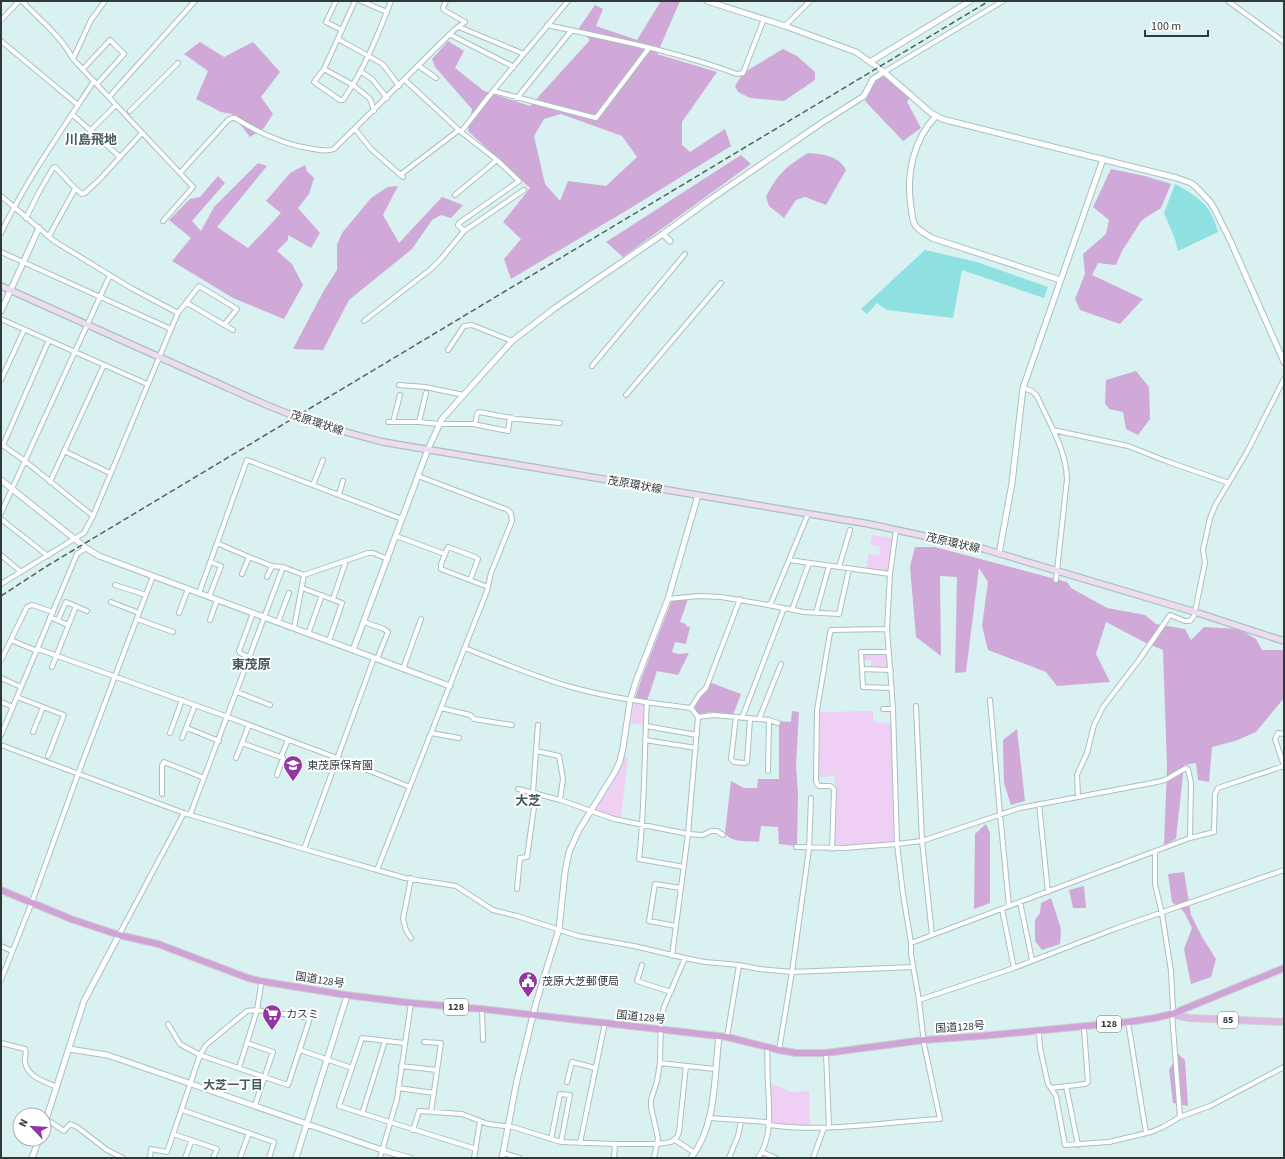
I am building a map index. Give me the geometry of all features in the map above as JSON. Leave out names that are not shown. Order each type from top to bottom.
[{"type":"highway","name":"国道128号","points":[[1,890],[71,919],[119,935],[158,944],[248,978],[260,981],[346,995],[411,1003],[482,1009],[727,1037],[796,1053],[826,1053],[924,1040],[1080,1027],[1155,1018],[1172,1014],[1284,968]]},
{"type":"main road","name":"茂原環状線","points":[[1,286],[266,405],[338,430],[383,442],[868,524],[984,549],[1195,612],[1284,641]]},
{"type":"main road","name":"85","points":[[1172,1014],[1189,1018],[1284,1022]]},
{"type":"street","points":[[1,20],[18,1]]},
{"type":"street","points":[[22,1],[52,31],[73,59],[194,187],[163,221]]},
{"type":"street","points":[[73,59],[91,20],[105,1]]},
{"type":"street","points":[[109,97],[195,1]]},
{"type":"street","points":[[336,1],[326,22],[342,30]]},
{"type":"street","points":[[355,1],[324,69],[314,82],[340,100],[343,100],[353,85],[368,56],[383,24],[391,1]]},
{"type":"street","points":[[361,1],[387,12]]},
{"type":"street","points":[[180,173],[228,120],[232,118],[235,118],[275,140],[300,147],[325,151],[334,149],[451,35],[454,30],[465,22],[444,10],[443,8],[446,1]]},
{"type":"street","points":[[354,129],[371,149],[402,176],[460,131],[568,1]]},
{"type":"street","points":[[707,1],[785,26],[856,52],[884,72],[936,116],[948,121],[1184,180],[1197,188],[1206,197],[1215,210],[1230,240],[1284,362]]},
{"type":"street","points":[[785,26],[810,1]]},
{"type":"street","points":[[870,62],[970,1]]},
{"type":"street","points":[[353,650],[428,449],[439,424],[512,341],[555,308],[663,234],[708,201],[820,124],[864,96],[873,79],[1003,1]]},
{"type":"street","points":[[1228,1],[1284,42]]},
{"type":"street","points":[[547,25],[649,48],[711,64],[737,74],[741,74],[743,73],[764,19]]},
{"type":"street","points":[[460,27],[524,54]]},
{"type":"street","points":[[517,98],[571,31]]},
{"type":"street","points":[[451,35],[514,67]]},
{"type":"street","points":[[338,39],[385,67],[399,86]]},
{"type":"street","points":[[1,233],[34,171],[78,105],[95,82],[124,54],[110,40],[83,69]]},
{"type":"street","points":[[1,41],[78,105]]},
{"type":"street","points":[[493,91],[596,118],[649,48]]},
{"type":"street","points":[[130,111],[178,63]]},
{"type":"street","points":[[419,66],[436,78]]},
{"type":"street","points":[[324,69],[353,85],[371,100],[374,111]]},
{"type":"street","points":[[360,71],[372,79],[387,98]]},
{"type":"street","points":[[405,80],[460,131],[497,160],[519,181],[459,223],[458,225],[464,231]]},
{"type":"street","points":[[90,131],[116,104]]},
{"type":"street","points":[[72,114],[120,157]]},
{"type":"street","points":[[936,116],[917,144],[910,174],[909,194],[912,217],[916,226],[932,238],[1060,280]]},
{"type":"street","points":[[26,218],[53,168],[55,167],[75,189],[82,194],[85,193],[142,133]]},
{"type":"street","points":[[455,195],[497,160]]},
{"type":"street","points":[[999,554],[1012,482],[1023,388],[1103,160]]},
{"type":"street","points":[[49,236],[75,189]]},
{"type":"street","points":[[364,321],[431,269],[464,231],[524,190]]},
{"type":"street","points":[[1,196],[13,208],[54,241],[110,275],[178,313]]},
{"type":"street","points":[[1,311],[39,228]]},
{"type":"street","points":[[663,234],[670,241]]},
{"type":"street","points":[[1,252],[171,329]]},
{"type":"street","points":[[592,366],[685,254]]},
{"type":"street","points":[[1,513],[110,275]]},
{"type":"street","points":[[626,395],[721,283]]},
{"type":"street","points":[[1,584],[84,534],[93,516],[110,472],[178,313],[200,286],[237,309],[224,325]]},
{"type":"street","points":[[187,303],[233,330]]},
{"type":"street","points":[[1,319],[147,384]]},
{"type":"street","points":[[448,350],[466,325],[472,325],[512,341]]},
{"type":"street","points":[[1,380],[24,330]]},
{"type":"street","points":[[49,340],[2,444],[93,516]]},
{"type":"street","points":[[50,482],[104,364]]},
{"type":"street","points":[[1078,796],[1077,775],[1087,753],[1094,725],[1103,707],[1140,660],[1170,615],[1185,622],[1190,621],[1194,616],[1205,563],[1203,550],[1206,531],[1216,504],[1247,452],[1284,379]]},
{"type":"street","points":[[400,385],[425,387],[464,395]]},
{"type":"street","points":[[1023,388],[1032,391],[1036,396],[1062,452],[1066,471],[1056,580]]},
{"type":"street","points":[[419,422],[426,393]]},
{"type":"street","points":[[394,422],[400,395]]},
{"type":"street","points":[[475,424],[477,414],[479,412],[560,423]]},
{"type":"street","points":[[388,422],[475,424],[508,431],[510,417]]},
{"type":"street","points":[[1053,430],[1128,446],[1229,483]]},
{"type":"street","points":[[64,451],[110,472]]},
{"type":"street","points":[[199,593],[247,460],[402,519]]},
{"type":"street","points":[[313,485],[323,460]]},
{"type":"street","points":[[377,870],[465,648],[488,587],[491,573],[512,521],[511,514],[508,510],[418,476]]},
{"type":"street","points":[[1,480],[86,548],[99,556],[450,686]]},
{"type":"street","points":[[339,494],[343,480]]},
{"type":"street","points":[[520,1158],[503,1156],[517,1080],[533,1015],[559,929],[565,872],[569,852],[590,810],[607,785],[620,760],[624,748],[630,700],[668,599],[698,495]]},
{"type":"street","points":[[768,605],[771,603],[808,514]]},
{"type":"street","points":[[1,519],[48,556]]},
{"type":"street","points":[[839,567],[850,530]]},
{"type":"street","points":[[710,1118],[766,1122],[769,1124],[792,1128],[824,1128],[867,1125],[905,1120],[940,1119],[924,1044],[897,844],[893,709],[887,629],[890,574],[896,530]]},
{"type":"street","points":[[396,536],[445,554]]},
{"type":"street","points":[[217,543],[272,566],[283,567],[304,575],[373,553],[388,559]]},
{"type":"street","points":[[470,580],[478,559],[448,547],[441,564],[441,569],[488,587]]},
{"type":"street","points":[[1,735],[3,727],[38,650],[52,612],[77,554],[86,548]]},
{"type":"street","points":[[1,556],[21,572]]},
{"type":"street","points":[[242,574],[249,557]]},
{"type":"street","points":[[789,560],[890,574]]},
{"type":"street","points":[[333,599],[346,561]]},
{"type":"street","points":[[209,597],[221,566],[211,562]]},
{"type":"street","points":[[792,610],[809,563]]},
{"type":"street","points":[[267,578],[272,566]]},
{"type":"street","points":[[816,613],[829,566]]},
{"type":"street","points":[[190,815],[283,567]]},
{"type":"street","points":[[668,599],[699,596],[721,597],[740,599],[792,610],[839,614],[849,569]]},
{"type":"street","points":[[294,628],[304,575]]},
{"type":"street","points":[[1,980],[32,902],[78,774],[153,576]]},
{"type":"street","points":[[115,585],[146,595]]},
{"type":"street","points":[[302,588],[342,603],[328,641]]},
{"type":"street","points":[[179,613],[188,589]]},
{"type":"street","points":[[278,622],[289,593]]},
{"type":"street","points":[[308,634],[322,595]]},
{"type":"street","points":[[691,708],[699,695],[706,688],[740,599]]},
{"type":"street","points":[[210,620],[217,600]]},
{"type":"street","points":[[58,620],[66,602],[88,611]]},
{"type":"street","points":[[111,602],[139,613]]},
{"type":"street","points":[[1,660],[27,607],[30,605],[52,612]]},
{"type":"street","points":[[52,667],[76,606]]},
{"type":"street","points":[[742,718],[784,608]]},
{"type":"street","points":[[249,657],[240,653],[239,651],[253,613]]},
{"type":"street","points":[[50,617],[68,625]]},
{"type":"street","points":[[137,618],[173,632]]},
{"type":"street","points":[[403,669],[421,620]]},
{"type":"street","points":[[304,849],[337,758],[388,632],[384,629],[364,622]]},
{"type":"street","points":[[832,849],[834,790],[830,786],[820,786],[817,784],[816,780],[817,710],[830,633],[831,630],[887,629]]},
{"type":"street","points":[[11,640],[182,700],[410,787]]},
{"type":"street","points":[[465,648],[572,688],[630,700],[691,708],[698,717],[688,834],[672,956]]},
{"type":"street","points":[[889,652],[861,652],[863,687],[892,688]]},
{"type":"street","points":[[759,719],[781,664]]},
{"type":"street","points":[[862,670],[891,670]]},
{"type":"street","points":[[1,678],[21,687]]},
{"type":"street","points":[[237,692],[270,705]]},
{"type":"street","points":[[17,697],[64,715],[48,756]]},
{"type":"street","points":[[170,733],[182,700]]},
{"type":"street","points":[[990,700],[1009,906]]},
{"type":"street","points":[[1,702],[13,707]]},
{"type":"street","points":[[647,702],[643,825],[639,859],[684,867]]},
{"type":"street","points":[[182,738],[195,706]]},
{"type":"street","points":[[916,706],[922,841],[932,935]]},
{"type":"street","points":[[33,732],[43,707]]},
{"type":"street","points":[[441,708],[470,715],[474,718],[512,725]]},
{"type":"street","points":[[883,709],[893,709]]},
{"type":"street","points":[[698,717],[714,715],[769,720],[778,723]]},
{"type":"street","points":[[736,717],[731,759],[734,762],[747,762],[750,719]]},
{"type":"street","points":[[768,771],[769,720]]},
{"type":"street","points":[[236,758],[249,725]]},
{"type":"street","points":[[517,889],[520,858],[527,857],[534,793],[538,725]]},
{"type":"street","points":[[646,726],[697,734]]},
{"type":"street","points":[[187,728],[219,741]]},
{"type":"street","points":[[431,733],[458,738]]},
{"type":"street","points":[[911,943],[1190,838],[1214,832],[1215,794],[1218,788],[1284,766],[1275,738],[1278,733],[1284,734]]},
{"type":"street","points":[[277,775],[283,760],[281,758],[288,740]]},
{"type":"street","points":[[645,740],[696,748]]},
{"type":"street","points":[[242,743],[281,758]]},
{"type":"street","points":[[1,745],[190,815],[377,870],[456,886],[493,910],[517,916],[578,936],[634,946],[672,956],[704,962],[739,964],[759,969],[792,972],[913,967]]},
{"type":"street","points":[[536,751],[559,756],[563,780],[560,800]]},
{"type":"street","points":[[162,794],[162,766],[164,762],[204,778]]},
{"type":"street","points":[[796,848],[832,849],[922,841],[1020,808],[1161,781],[1186,768],[1188,769],[1191,783],[1190,838]]},
{"type":"street","points":[[518,789],[560,800],[614,818],[643,825],[688,834],[703,835],[711,831],[724,835]]},
{"type":"street","points":[[779,1050],[792,972],[809,849],[811,798]]},
{"type":"street","points":[[1039,804],[1048,892]]},
{"type":"street","points":[[50,1107],[84,1001],[184,813]]},
{"type":"street","points":[[1155,852],[1155,884],[1162,914],[1171,971],[1172,1014],[1180,1117]]},
{"type":"street","points":[[919,1000],[1014,968],[1117,928],[1162,914],[1284,870]]},
{"type":"street","points":[[411,878],[402,919],[411,938]]},
{"type":"street","points":[[676,926],[649,921],[655,884],[681,888]]},
{"type":"street","points":[[1020,902],[1032,960]]},
{"type":"street","points":[[1002,909],[1014,968]]},
{"type":"street","points":[[1,946],[12,951]]},
{"type":"street","points":[[654,1158],[658,1138],[651,1107],[651,1100],[657,1081],[660,1063],[660,1026],[662,1013],[685,958]]},
{"type":"street","points":[[727,1037],[739,964]]},
{"type":"street","points":[[642,965],[637,980],[671,992]]},
{"type":"street","points":[[239,1068],[257,1010],[261,985],[260,981]]},
{"type":"street","points":[[296,1158],[346,995]]},
{"type":"street","points":[[380,1158],[391,1123],[398,1088],[411,1003]]},
{"type":"street","points":[[482,1009],[483,1040]]},
{"type":"street","points":[[150,1158],[151,1149],[167,1152],[200,1055],[206,1045],[247,1010],[257,1010],[310,1018],[288,1085],[200,1055],[180,1044],[168,1024]]},
{"type":"street","points":[[1128,1022],[1146,1133]]},
{"type":"street","points":[[580,1143],[605,1023]]},
{"type":"street","points":[[1051,1088],[1085,1084],[1088,1082],[1084,1029],[1080,1027]]},
{"type":"street","points":[[1034,1031],[1039,1034],[1040,1048],[1048,1084],[1056,1096],[1065,1135],[1065,1146],[1109,1142],[1164,1127],[1180,1117],[1210,1106],[1284,1067]]},
{"type":"street","points":[[691,1158],[702,1140],[710,1118],[719,1036]]},
{"type":"street","points":[[404,1043],[362,1038],[339,1106],[476,1149]]},
{"type":"street","points":[[362,1114],[385,1041]]},
{"type":"street","points":[[424,1042],[441,1043],[431,1112]]},
{"type":"street","points":[[1,1043],[25,1049],[26,1052],[24,1062],[30,1073],[57,1087]]},
{"type":"street","points":[[247,1043],[273,1052],[255,1106]]},
{"type":"street","points":[[758,1158],[762,1152],[769,1124],[770,1108],[767,1047]]},
{"type":"street","points":[[69,1049],[107,1055],[382,1150],[410,1158]]},
{"type":"street","points":[[300,1050],[352,1068]]},
{"type":"street","points":[[826,1053],[829,1127]]},
{"type":"street","points":[[567,1082],[572,1062],[595,1068]]},
{"type":"street","points":[[660,1063],[716,1069]]},
{"type":"street","points":[[401,1066],[437,1070]]},
{"type":"street","points":[[413,1130],[419,1111],[462,1114],[488,1124],[509,1126],[561,1142],[657,1144],[671,1142],[675,1140],[679,1132],[686,1066]]},
{"type":"street","points":[[1066,1086],[1078,1145]]},
{"type":"street","points":[[398,1088],[434,1092]]},
{"type":"street","points":[[551,1139],[560,1094],[570,1095],[561,1142]]},
{"type":"street","points":[[182,1110],[274,1142],[269,1158]]},
{"type":"street","points":[[474,1158],[480,1121]]},
{"type":"street","points":[[729,1158],[738,1136],[741,1121]]},
{"type":"street","points":[[52,1122],[64,1131],[70,1124],[77,1127],[107,1150],[123,1158]]},
{"type":"street","points":[[813,1158],[824,1128]]},
{"type":"street","points":[[240,1158],[250,1133]]},
{"type":"street","points":[[173,1134],[217,1148],[213,1158]]},
{"type":"street","points":[[186,1158],[192,1140]]},
{"type":"street","points":[[675,1140],[695,1153]]},
{"type":"street","points":[[614,1158],[615,1144]]},
{"type":"street","points":[[32,1158],[36,1147]]},
{"type":"street","points":[[762,1152],[776,1158]]},
{"type":"shaded area","points":[[661,1],[680,1],[657,54],[717,72],[682,122],[682,145],[690,152],[725,129],[731,146],[511,279],[504,259],[521,239],[503,222],[530,188],[468,131],[472,109],[435,67],[432,59],[448,41],[464,51],[455,68],[484,91],[530,106],[590,40],[579,28],[595,5],[603,9],[596,26],[637,40]],"holes":[[[561,114],[622,136],[637,157],[606,186],[568,181],[560,201],[545,184],[534,136],[544,119]]]},
{"type":"shaded area","points":[[200,42],[224,57],[253,42],[280,72],[261,97],[273,114],[264,128],[250,137],[232,114],[221,112],[196,99],[208,71],[184,54]]},
{"type":"shaded area","points":[[783,49],[797,56],[815,72],[815,80],[784,101],[750,98],[738,92],[735,86],[743,73]]},
{"type":"shaded area","points":[[880,76],[884,76],[910,97],[907,102],[921,128],[903,141],[865,101],[871,87]]},
{"type":"shaded area","points":[[808,153],[825,155],[835,159],[843,165],[846,170],[826,205],[805,197],[796,200],[784,218],[769,206],[766,197],[774,182],[783,171]]},
{"type":"shaded area","points":[[741,155],[751,164],[623,257],[606,242]]},
{"type":"shaded area","points":[[258,163],[267,166],[217,227],[248,248],[281,213],[266,201],[290,173],[305,165],[307,171],[314,178],[309,194],[298,208],[320,233],[311,248],[288,235],[288,240],[277,251],[292,264],[303,285],[284,319],[233,298],[172,261],[191,238],[169,220],[190,199],[200,197],[218,176],[225,183],[192,221],[201,231],[214,207]]},
{"type":"shaded area","points":[[1111,169],[1145,176],[1171,184],[1161,208],[1142,220],[1122,251],[1116,265],[1098,263],[1092,275],[1143,299],[1120,324],[1080,310],[1075,299],[1085,274],[1083,254],[1106,234],[1109,220],[1093,207]]},
{"type":"shaded area","points":[[398,186],[383,215],[399,243],[442,197],[463,205],[451,218],[441,215],[432,220],[412,249],[349,300],[323,350],[293,349],[323,292],[337,270],[337,245],[342,233],[371,198],[388,187]]},
{"type":"shaded area","points":[[1136,371],[1149,387],[1150,419],[1138,435],[1126,429],[1123,412],[1109,409],[1105,403],[1106,380]]},
{"type":"shaded area","points":[[872,535],[891,538],[892,540],[888,573],[866,568],[869,554],[879,555],[880,546],[870,545]]},
{"type":"shaded area","points":[[915,547],[935,547],[1067,582],[1071,588],[1107,608],[1145,615],[1156,624],[1185,629],[1191,640],[1204,627],[1239,629],[1256,639],[1262,650],[1284,650],[1284,698],[1256,732],[1235,741],[1212,747],[1209,782],[1198,780],[1196,763],[1184,765],[1176,839],[1164,845],[1167,767],[1163,650],[1106,622],[1096,654],[1110,682],[1057,686],[1046,672],[988,650],[982,626],[988,582],[979,568],[966,672],[955,673],[957,577],[940,576],[941,656],[916,637],[910,567]]},
{"type":"shaded area","points":[[688,599],[680,622],[690,627],[686,644],[675,642],[672,652],[678,654],[689,653],[678,675],[657,671],[647,701],[635,699],[672,600]]},
{"type":"shaded area","points":[[864,653],[886,653],[889,655],[889,668],[871,668],[871,660],[863,660]]},
{"type":"shaded area","points":[[709,682],[741,694],[733,715],[709,712],[698,715],[693,708]]},
{"type":"shaded area","points":[[634,702],[645,703],[644,725],[631,723]]},
{"type":"shaded area","points":[[792,711],[799,712],[796,765],[798,794],[797,846],[779,844],[778,827],[761,826],[759,842],[740,841],[731,838],[725,833],[731,781],[744,788],[757,788],[758,779],[779,779],[779,721],[791,722]]},
{"type":"shaded area","points":[[873,711],[873,722],[893,723],[895,843],[869,846],[833,846],[835,776],[818,777],[819,712]]},
{"type":"shaded area","points":[[1017,729],[1025,801],[1011,805],[1004,783],[1003,740]]},
{"type":"shaded area","points":[[625,756],[628,757],[621,818],[595,811],[613,782]]},
{"type":"shaded area","points":[[986,824],[990,833],[990,903],[974,909],[975,834]]},
{"type":"shaded area","points":[[1184,872],[1191,915],[1202,937],[1216,959],[1211,977],[1191,984],[1184,949],[1192,928],[1184,912],[1172,902],[1168,874]]},
{"type":"shaded area","points":[[1084,886],[1086,908],[1073,908],[1069,890]]},
{"type":"shaded area","points":[[1051,898],[1061,929],[1060,944],[1042,950],[1035,941],[1035,920],[1040,913],[1041,903]]},
{"type":"shaded area","points":[[1178,1054],[1185,1060],[1188,1106],[1173,1103],[1169,1070]]},
{"type":"shaded area","points":[[769,1083],[792,1092],[809,1091],[810,1127],[771,1124],[772,1106]]},
{"type":"water","points":[[1175,184],[1202,202],[1212,215],[1218,232],[1178,251],[1175,239],[1164,213]]},
{"type":"water","points":[[925,250],[977,262],[1048,287],[1044,298],[962,270],[953,318],[887,310],[877,303],[867,314],[861,309]]},
{"type":"railway","points":[[1,596],[47,566],[989,1]]},
{"type":"place","name":"東茂原保育園","points":[[293,782]]},
{"type":"place","name":"茂原大芝郵便局","points":[[528,998]]},
{"type":"place","name":"カスミ","points":[[272,1031]]},
{"type":"district","name":"川島飛地","points":[[91,140]]},
{"type":"district","name":"東茂原","points":[[251,665]]},
{"type":"district","name":"大芝","points":[[528,801]]},
{"type":"district","name":"大芝一丁目","points":[[233,1085]]}]
